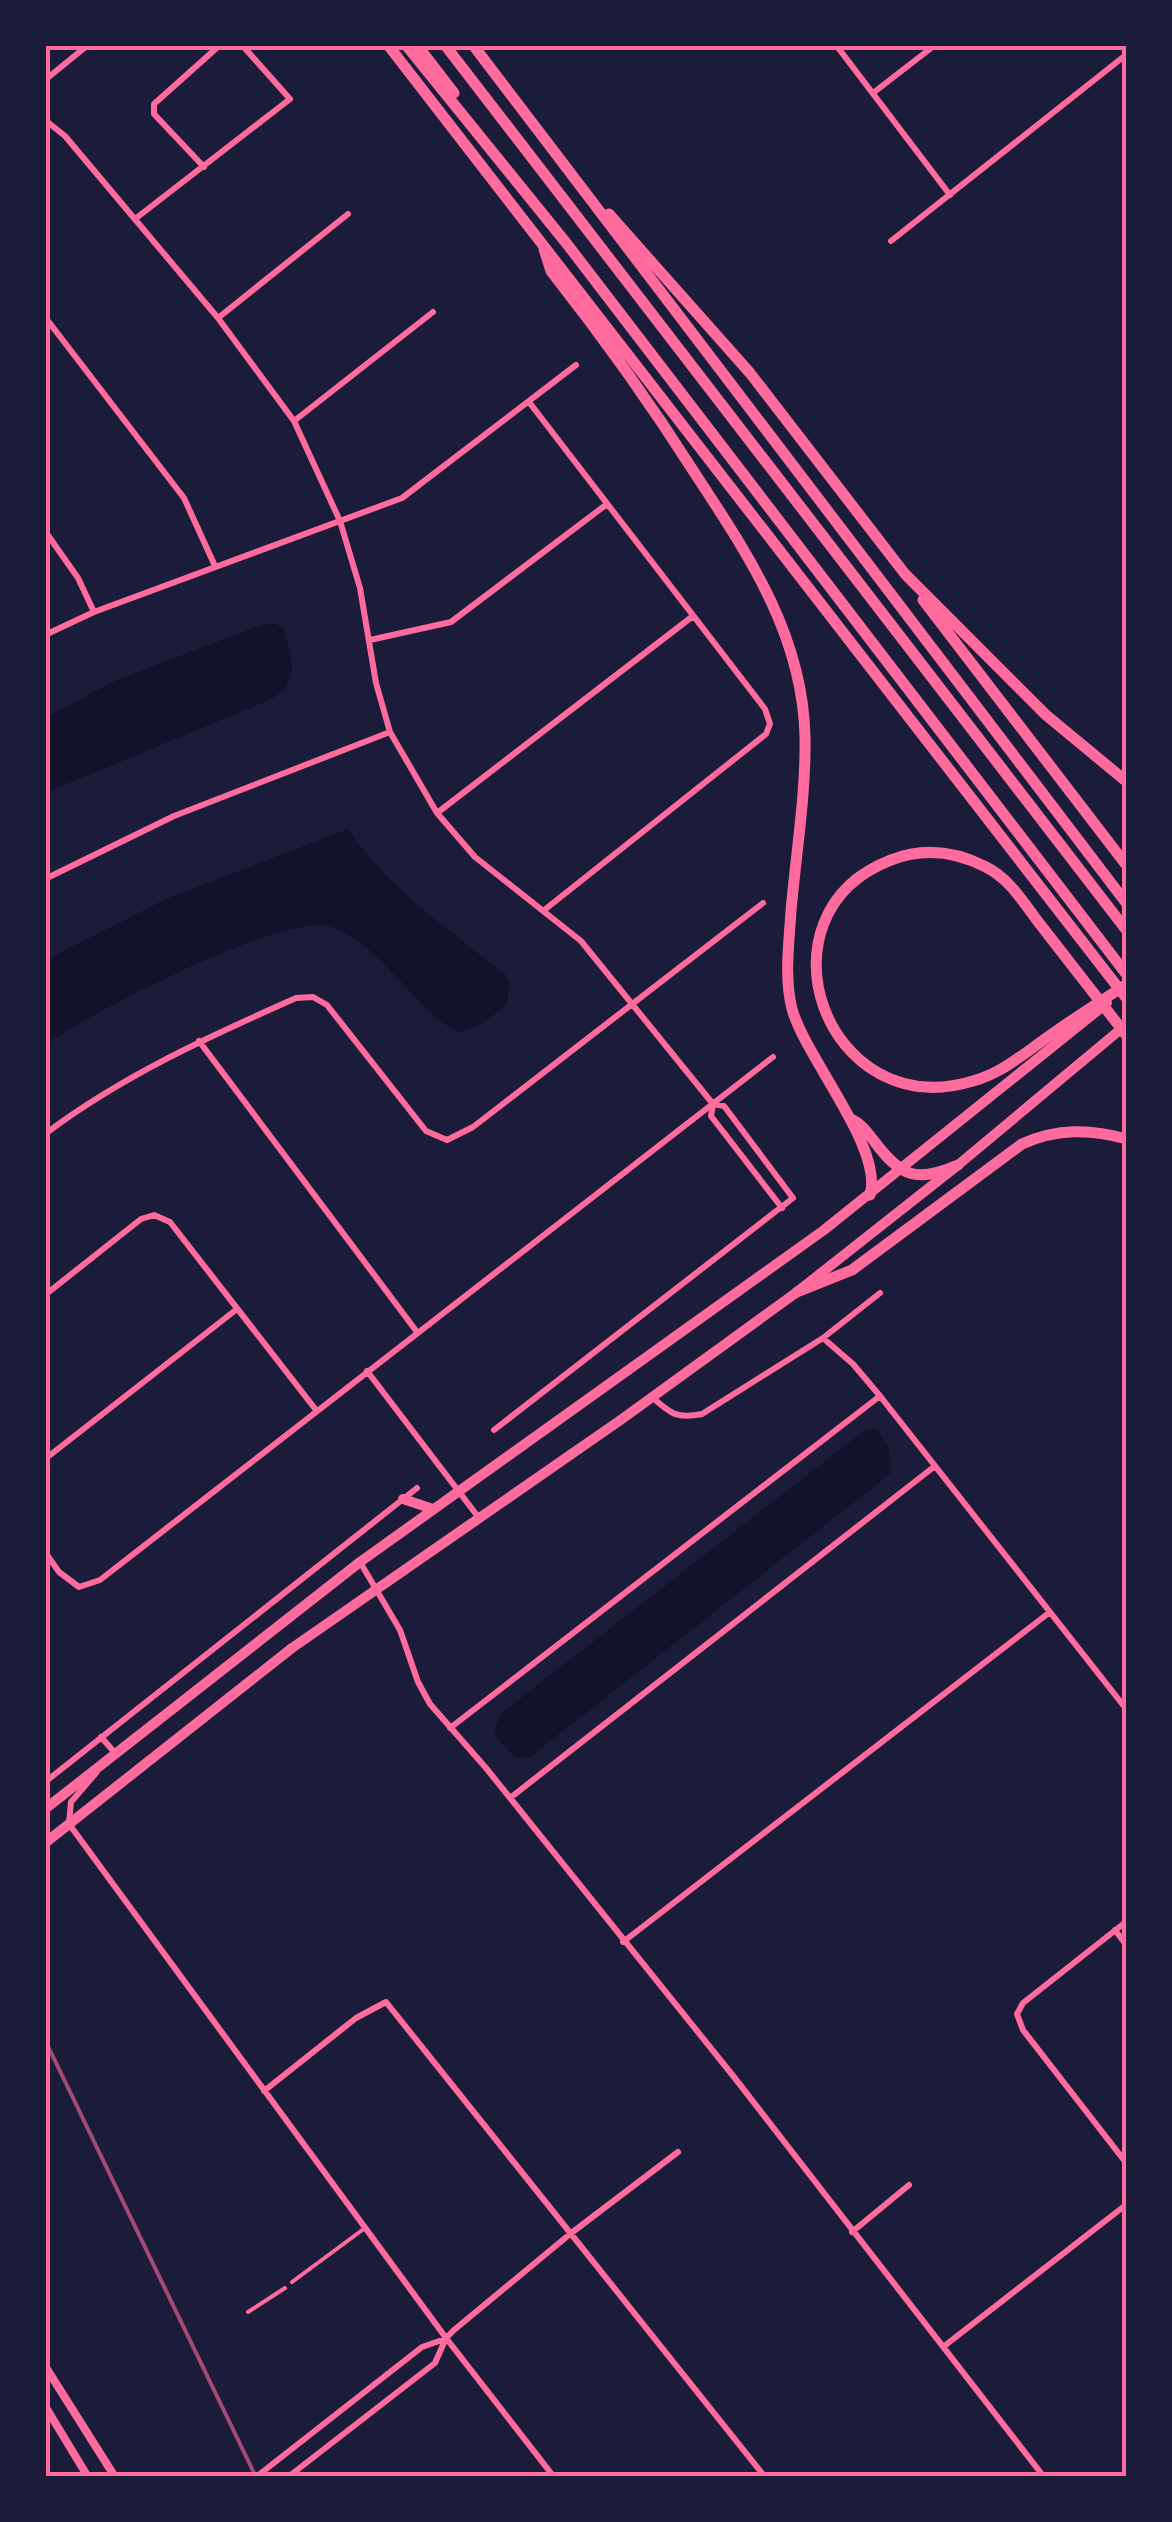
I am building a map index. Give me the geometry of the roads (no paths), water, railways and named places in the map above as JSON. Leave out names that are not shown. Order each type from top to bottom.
[{"type":"highway","points":[[388,45],[1127,999]]},
{"type":"highway","points":[[406,45],[567,244]]},
{"type":"highway","points":[[417,45],[1127,974]]},
{"type":"highway","points":[[445,45],[1127,930]]},
{"type":"highway","points":[[472,45],[1127,904]]},
{"type":"highway","points":[[562,164],[750,373],[1127,866]]},
{"type":"highway","points":[[539,236],[551,271],[640,388],[756,565],[785,633],[799,683],[805,733],[805,780],[788,992],[806,1044],[851,1119],[870,1167],[870,1195]]},
{"type":"highway","points":[[906,574],[1046,715],[1127,782]]},
{"type":"highway","points":[[1127,985],[997,1072],[960,1084],[923,1088],[872,1070],[843,1045],[823,1009],[816,962],[822,930],[836,903],[852,884],[886,862],[930,852],[956,854],[997,874],[1019,895],[1077,972],[1127,1036]]},
{"type":"highway","points":[[851,1119],[860,1123],[901,1170],[920,1176],[958,1165]]},
{"type":"highway","points":[[797,1292],[852,1270],[1022,1144],[1070,1131],[1127,1139]]},
{"type":"main road","points":[[45,1809],[360,1562],[727,1302],[870,1195],[1127,985]]},
{"type":"main road","points":[[45,1843],[292,1648],[653,1398],[797,1292],[1127,1024]]},
{"type":"main road","points":[[403,1500],[433,1509]]},
{"type":"street","points":[[45,80],[88,45]]},
{"type":"street","points":[[204,166],[154,114],[154,104],[220,45]]},
{"type":"street","points":[[135,219],[290,99],[242,45]]},
{"type":"street","points":[[836,45],[950,195]]},
{"type":"street","points":[[873,93],[935,45]]},
{"type":"street","points":[[891,241],[1127,54]]},
{"type":"street","points":[[45,120],[65,136],[218,318],[294,421],[340,521],[360,588],[376,683],[390,732],[437,813],[475,857],[581,941],[713,1104],[724,1106],[793,1198],[494,1430]]},
{"type":"street","points":[[218,318],[348,214]]},
{"type":"street","points":[[294,421],[433,312]]},
{"type":"street","points":[[45,317],[184,498],[215,566]]},
{"type":"street","points":[[45,635],[94,612],[402,498],[576,365]]},
{"type":"street","points":[[529,402],[765,709],[770,724],[766,734],[544,910]]},
{"type":"street","points":[[370,640],[451,622],[606,504]]},
{"type":"street","points":[[45,530],[78,578],[94,612]]},
{"type":"street","points":[[437,813],[693,616]]},
{"type":"street","points":[[45,878],[174,816],[390,732]]},
{"type":"street","points":[[45,1134],[127,1079],[199,1041],[296,998],[313,997],[326,1005],[426,1131],[447,1140],[473,1127],[763,903]]},
{"type":"street","points":[[199,1041],[417,1332]]},
{"type":"street","points":[[45,1552],[59,1572],[79,1586],[100,1580],[773,1057]]},
{"type":"street","points":[[713,1104],[711,1116],[782,1208]]},
{"type":"street","points":[[45,1296],[141,1219],[154,1215],[170,1222],[316,1410]]},
{"type":"street","points":[[653,1398],[673,1416],[702,1414],[824,1338],[880,1293]]},
{"type":"street","points":[[45,1459],[236,1309]]},
{"type":"street","points":[[824,1338],[880,1396],[1127,1710]]},
{"type":"street","points":[[367,1371],[480,1518]]},
{"type":"street","points":[[450,1728],[880,1396]]},
{"type":"street","points":[[510,1798],[935,1466]]},
{"type":"street","points":[[45,1782],[417,1488]]},
{"type":"street","points":[[360,1562],[400,1630],[423,1694],[734,2077],[1044,2477]]},
{"type":"street","points":[[624,1942],[1050,1612]]},
{"type":"street","points":[[102,1737],[112,1757],[71,1802],[69,1824],[446,2338],[554,2477]]},
{"type":"street","points":[[1127,1921],[1022,2003],[1017,2014],[1022,2030],[1127,2164]]},
{"type":"street","points":[[1115,1930],[1127,1946]]},
{"type":"street","points":[[264,2090],[356,2018],[386,2002],[766,2477]]},
{"type":"street","points":[[256,2477],[422,2347],[446,2338],[570,2234],[678,2152]]},
{"type":"street","points":[[852,2232],[909,2186]]},
{"type":"street","points":[[944,2347],[1127,2204]]},
{"type":"street","points":[[288,2477],[435,2363],[446,2338]]},
{"type":"street","points":[[45,2366],[115,2477]]},
{"type":"street","points":[[45,2406],[88,2477]]},
{"type":"street","points":[[908,2477],[930,2477]]},
{"type":"lane","points":[[292,2282],[365,2228]]},
{"type":"lane","points":[[248,2312],[285,2288]]},
{"type":"railway","points":[[45,2040],[256,2477]]}]
